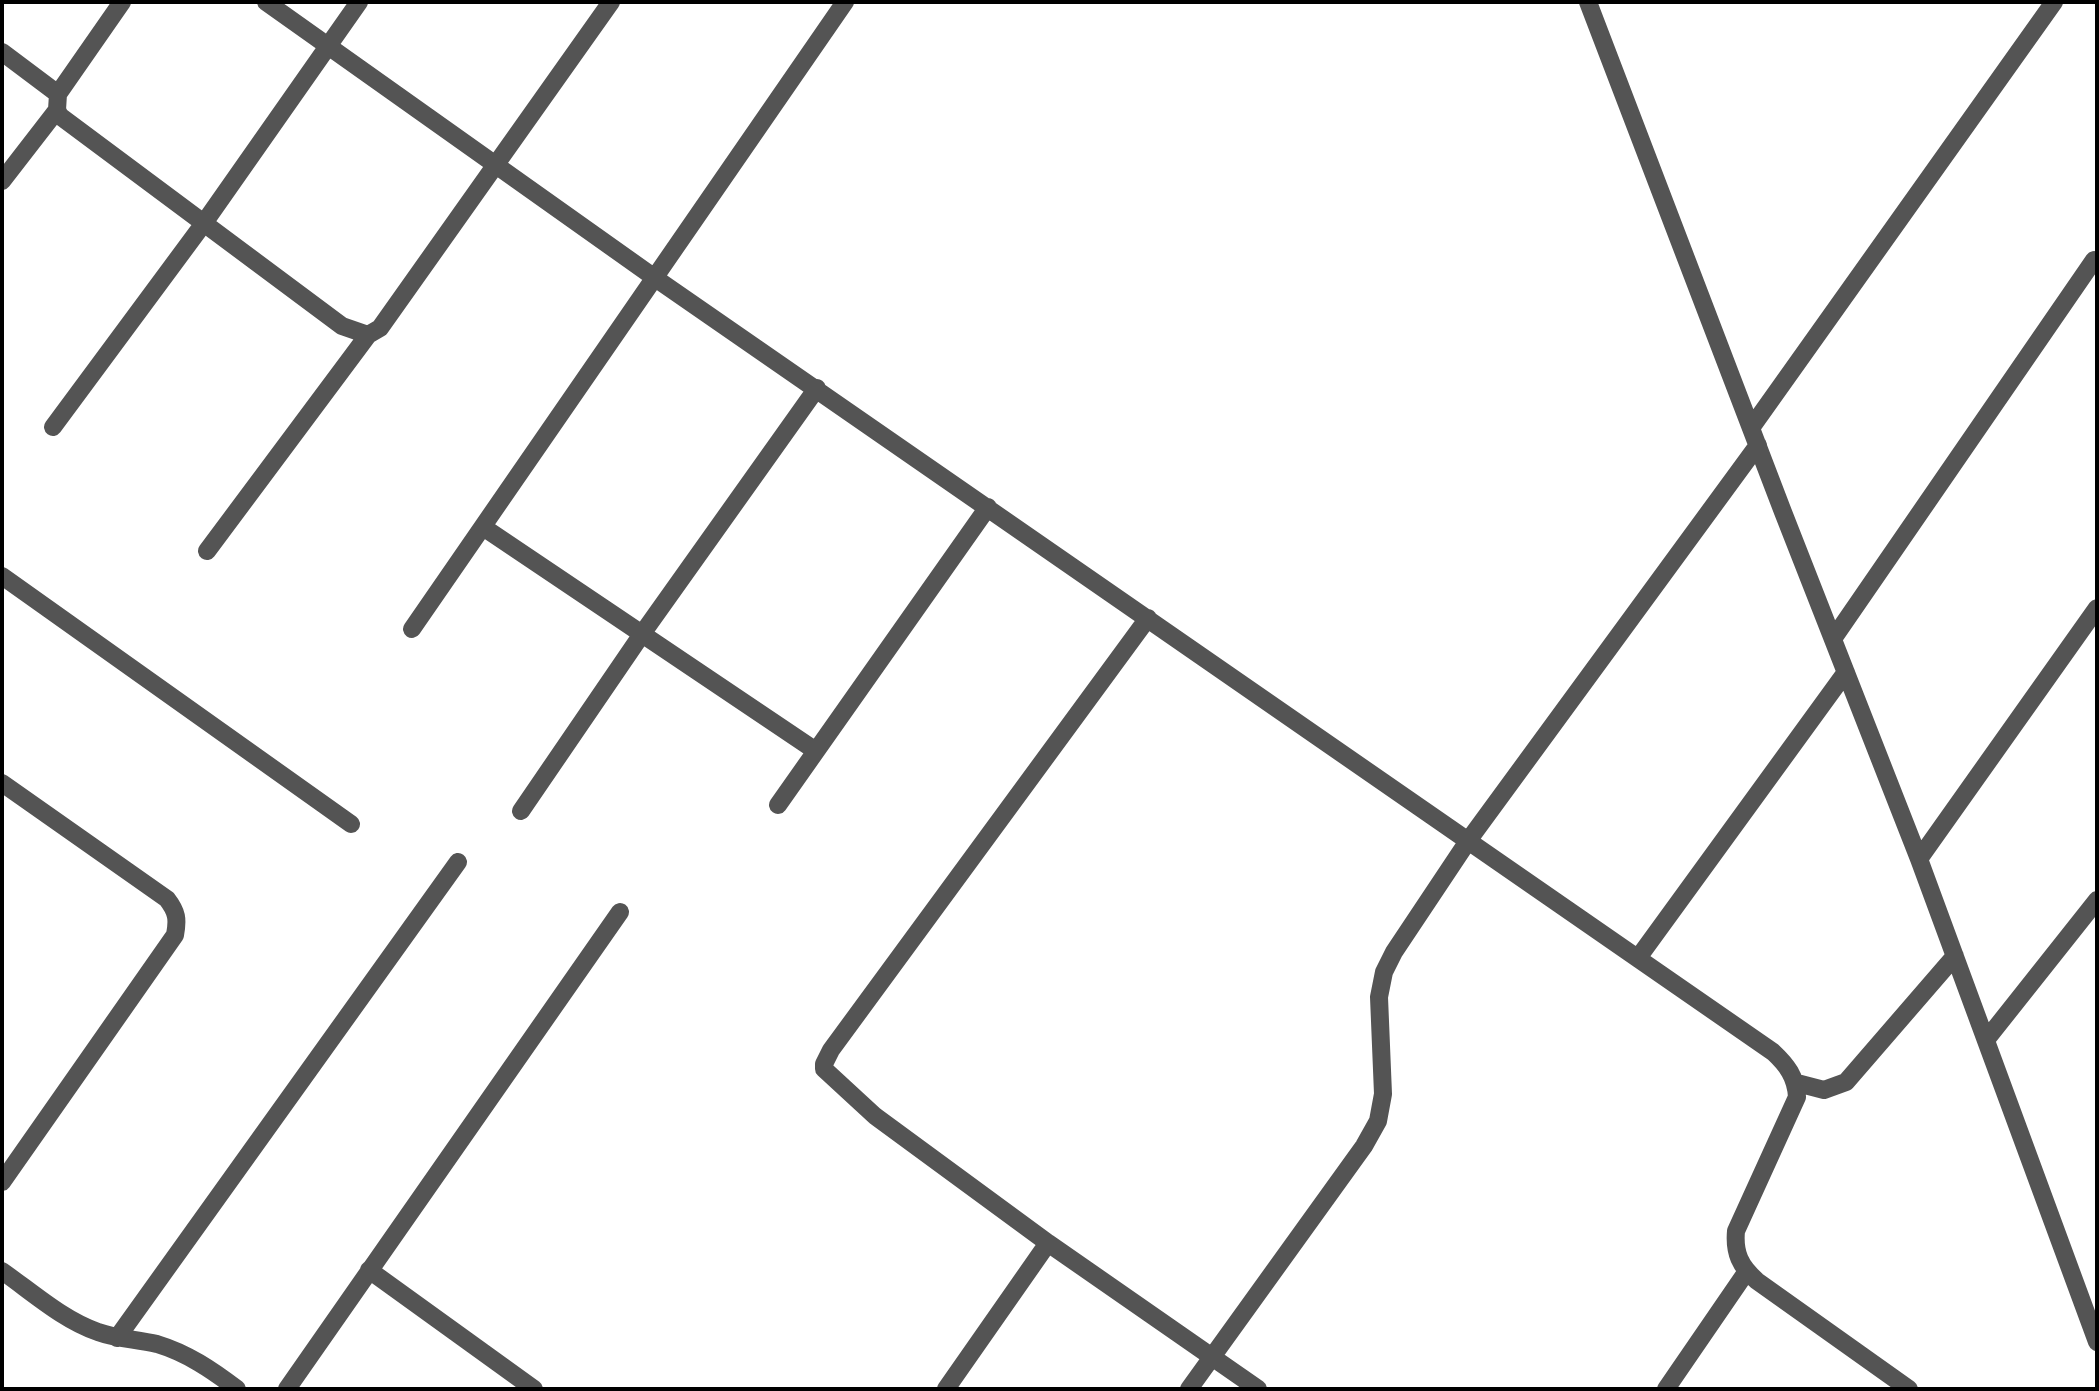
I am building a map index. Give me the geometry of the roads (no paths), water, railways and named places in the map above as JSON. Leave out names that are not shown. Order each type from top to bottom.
[{"type":"street","points":[[2,181],[122,2]]},
{"type":"street","points":[[266,2],[655,278],[1773,1052],[1784,1062],[1797,1083],[1797,1097],[1736,1231],[1736,1254],[1747,1271],[1909,1389]]},
{"type":"street","points":[[53,428],[204,223],[359,2]]},
{"type":"street","points":[[207,551],[368,335],[380,328],[611,2]]},
{"type":"street","points":[[412,629],[845,2]]},
{"type":"street","points":[[1588,2],[1919,859],[1986,1040],[2092,1306],[2097,1342]]},
{"type":"street","points":[[1189,1389],[1364,1146],[1378,1121],[1383,1094],[1379,996],[1384,972],[1394,952],[1468,841],[1755,437],[2054,2]]},
{"type":"street","points":[[2,52],[57,102],[65,121],[342,326],[368,335]]},
{"type":"street","points":[[1833,639],[2094,260]]},
{"type":"street","points":[[521,811],[642,634],[817,388]]},
{"type":"street","points":[[778,805],[988,508]]},
{"type":"street","points":[[483,527],[816,751]]},
{"type":"street","points":[[2,576],[351,824]]},
{"type":"street","points":[[1919,859],[2097,608]]},
{"type":"street","points":[[1148,618],[831,1050],[824,1064],[827,1073],[875,1116],[1048,1243],[1258,1389]]},
{"type":"street","points":[[1638,958],[1846,672]]},
{"type":"street","points":[[2,783],[167,899],[176,912],[177,922],[175,935],[2,1182]]},
{"type":"street","points":[[117,1338],[458,862]]},
{"type":"street","points":[[1986,1040],[2097,900]]},
{"type":"street","points":[[287,1389],[620,912]]},
{"type":"street","points":[[1797,1083],[1824,1090],[1846,1082],[1955,956]]},
{"type":"street","points":[[946,1389],[1048,1243]]},
{"type":"street","points":[[369,1270],[534,1389]]},
{"type":"street","points":[[2,1271],[77,1322],[117,1338],[156,1344],[179,1353],[202,1364],[237,1389]]},
{"type":"street","points":[[1666,1389],[1747,1271]]}]
